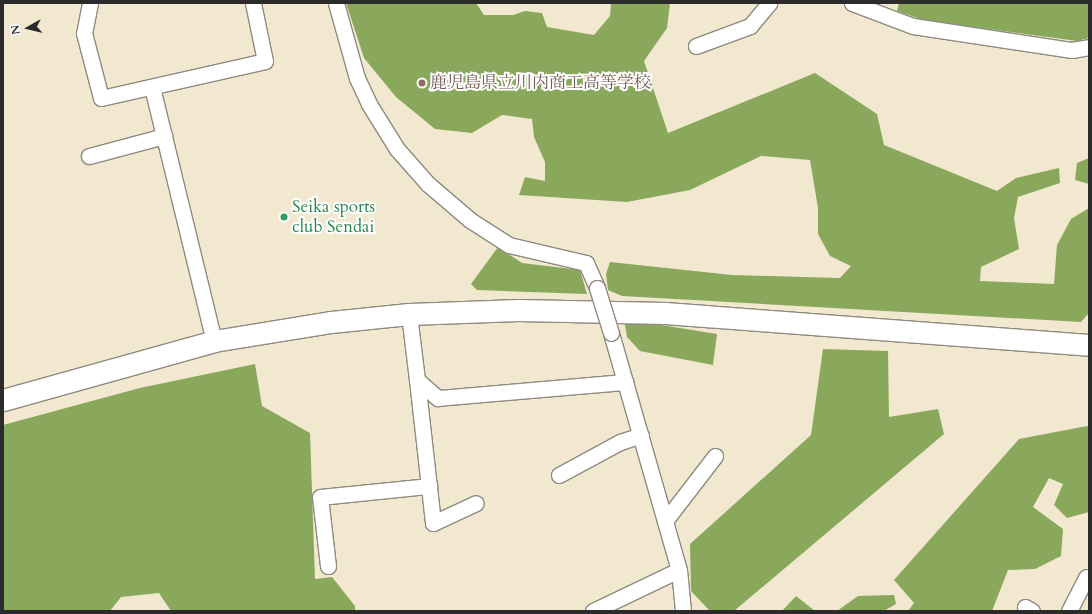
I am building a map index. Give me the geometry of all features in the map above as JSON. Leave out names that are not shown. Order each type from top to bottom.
[{"type":"street","points":[[90,3],[84,33],[101,98],[265,60],[253,3]]},
{"type":"street","points":[[336,3],[357,78],[369,104],[397,149],[428,184],[470,220],[509,245],[586,263],[597,288],[626,382],[679,570],[683,611]]},
{"type":"street","points":[[696,46],[750,26],[769,3]]},
{"type":"street","points":[[852,3],[913,26],[1072,50],[1089,47]]},
{"type":"street","points":[[152,86],[214,341]]},
{"type":"street","points":[[89,156],[164,136]]},
{"type":"street","points":[[3,400],[214,341],[331,322],[409,314],[518,310],[665,313],[1089,345]]},
{"type":"street","points":[[409,314],[433,523],[476,503]]},
{"type":"street","points":[[417,380],[438,398],[626,382]]},
{"type":"street","points":[[559,475],[620,442],[641,435]]},
{"type":"street","points":[[665,521],[716,456]]},
{"type":"street","points":[[328,566],[320,497],[429,486]]},
{"type":"street","points":[[593,611],[620,605],[679,570]]},
{"type":"street","points":[[1069,611],[1086,577]]},
{"type":"green space","points":[[346,3],[476,3],[484,15],[513,15],[525,11],[542,13],[547,27],[594,35],[610,16],[611,3],[670,3],[667,28],[644,61],[668,133],[815,73],[877,114],[884,145],[997,191],[1016,178],[1059,168],[1060,183],[1018,197],[1014,218],[1019,249],[981,267],[980,281],[1054,284],[1057,245],[1071,219],[1089,208],[1089,313],[1081,322],[622,296],[608,290],[606,274],[610,262],[732,275],[840,278],[851,266],[830,256],[818,234],[818,208],[810,160],[761,156],[690,190],[627,202],[519,195],[525,177],[545,181],[545,162],[534,137],[532,119],[502,115],[472,133],[435,129],[396,97],[364,58]]},
{"type":"green space","points":[[899,3],[1089,3],[1089,38],[1077,41],[923,20],[897,11]]},
{"type":"green space","points":[[1089,158],[1089,184],[1075,180],[1077,163]]},
{"type":"green space","points":[[498,247],[522,263],[580,270],[587,294],[477,290],[471,284]]},
{"type":"green space","points":[[624,319],[717,334],[713,365],[640,351],[627,337]]},
{"type":"green space","points":[[823,349],[888,351],[889,417],[938,409],[944,434],[734,611],[710,611],[691,591],[690,544],[811,435]]},
{"type":"green space","points":[[255,364],[262,406],[310,433],[315,579],[332,577],[355,606],[355,611],[171,611],[159,593],[121,597],[110,611],[3,611],[3,425],[140,388]]},
{"type":"green space","points":[[1087,426],[1089,427],[1089,512],[1067,518],[1054,505],[1063,484],[1049,478],[1033,507],[1063,529],[1061,556],[1035,569],[1008,570],[992,611],[908,611],[914,603],[894,580],[1019,439]]},
{"type":"green space","points":[[894,595],[896,604],[884,611],[837,611],[858,596]]},
{"type":"green space","points":[[796,596],[815,611],[782,611]]},
{"type":"place","name":"鹿児島県立川内商工高等学校","points":[[422,83]]},
{"type":"place","name":"Seika sports club Sendai","points":[[284,217]]}]
